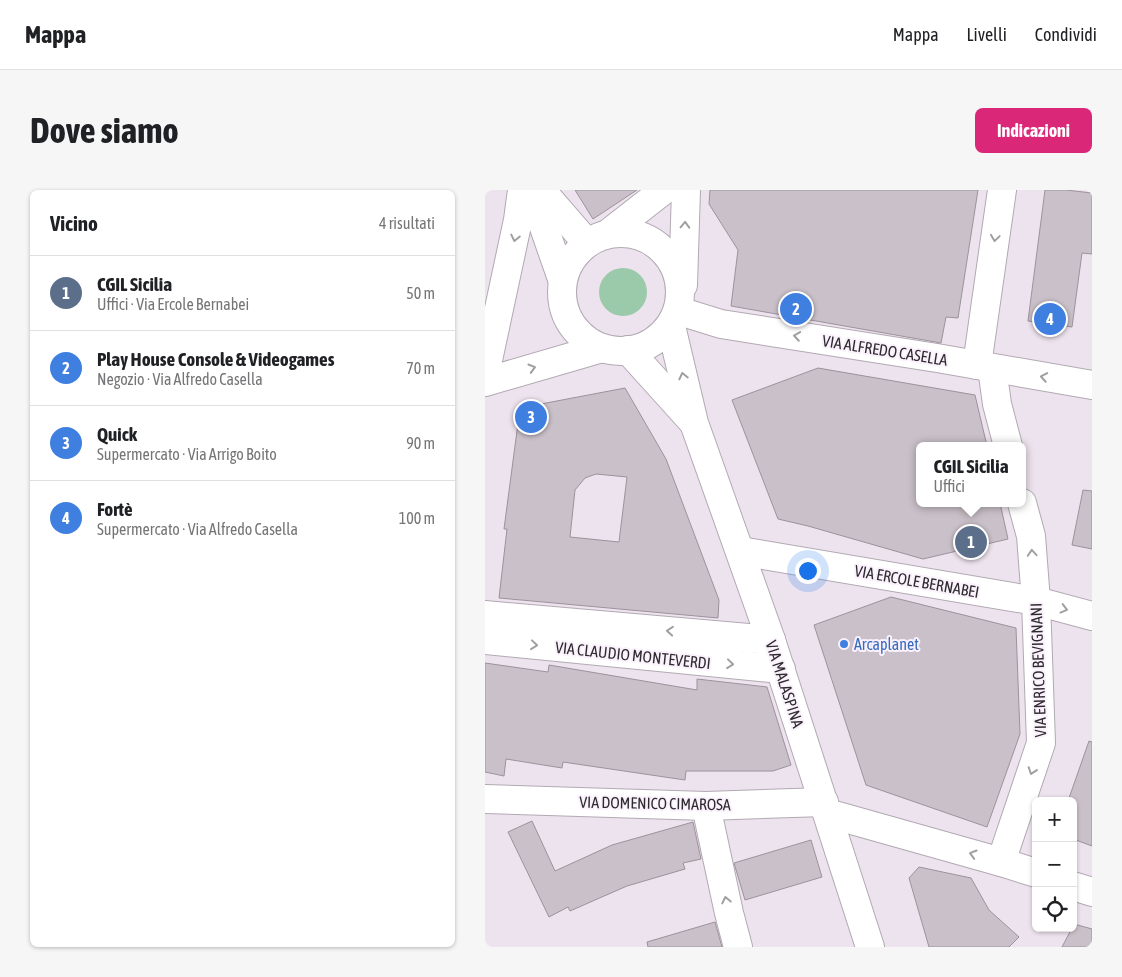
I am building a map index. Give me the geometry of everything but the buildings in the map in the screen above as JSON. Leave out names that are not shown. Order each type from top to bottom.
[{"type":"street","points":[[485,374],[519,220],[522,190]]},
{"type":"street","points":[[531,190],[561,279],[561,299],[569,317],[583,335],[615,349],[694,424]]},
{"type":"street","points":[[541,190],[599,237],[633,234],[658,246],[674,266],[677,309]]},
{"type":"street","points":[[561,279],[573,255],[664,190]]},
{"type":"street","points":[[485,382],[615,349],[651,344],[677,309],[686,190]]},
{"type":"street","points":[[1002,190],[985,366],[1007,442]]},
{"type":"street","name":"VIA ALFREDO CASELLA","points":[[677,309],[721,324],[1092,385]]},
{"type":"street","name":"VIA MALASPINA","points":[[677,309],[694,424],[781,669],[870,947]]},
{"type":"street","name":"VIA ENRICO BEVIGNANI","points":[[1001,862],[1041,743],[1031,536],[1023,507]]},
{"type":"street","name":"VIA ERCOLE BERNABEI","points":[[740,551],[1035,601],[1092,616]]},
{"type":"street","name":"VIA CLAUDIO MONTEVERDI","points":[[485,615],[771,640]]},
{"type":"street","name":"VIA CLAUDIO MONTEVERDI","points":[[485,640],[781,669]]},
{"type":"street","name":"VIA DOMENICO CIMAROSA","points":[[485,799],[826,808],[1032,873]]},
{"type":"street","points":[[706,806],[738,947]]},
{"type":"street","points":[[1076,887],[1092,892]]},
{"type":"green space","points":[[623,268],[632,270],[640,275],[645,283],[647,292],[645,301],[640,309],[632,314],[623,316],[614,314],[606,309],[601,301],[599,292],[601,283],[606,275],[614,270]]},
{"type":"place","name":"Play House Console & Videogames","points":[[796,309]]},
{"type":"place","name":"Fortè","points":[[1050,319]]},
{"type":"place","name":"Quick","points":[[531,417]]},
{"type":"place","name":"CGIL Sicilia","points":[[971,542]]},
{"type":"place","name":"Arcaplanet","points":[[844,644]]}]
